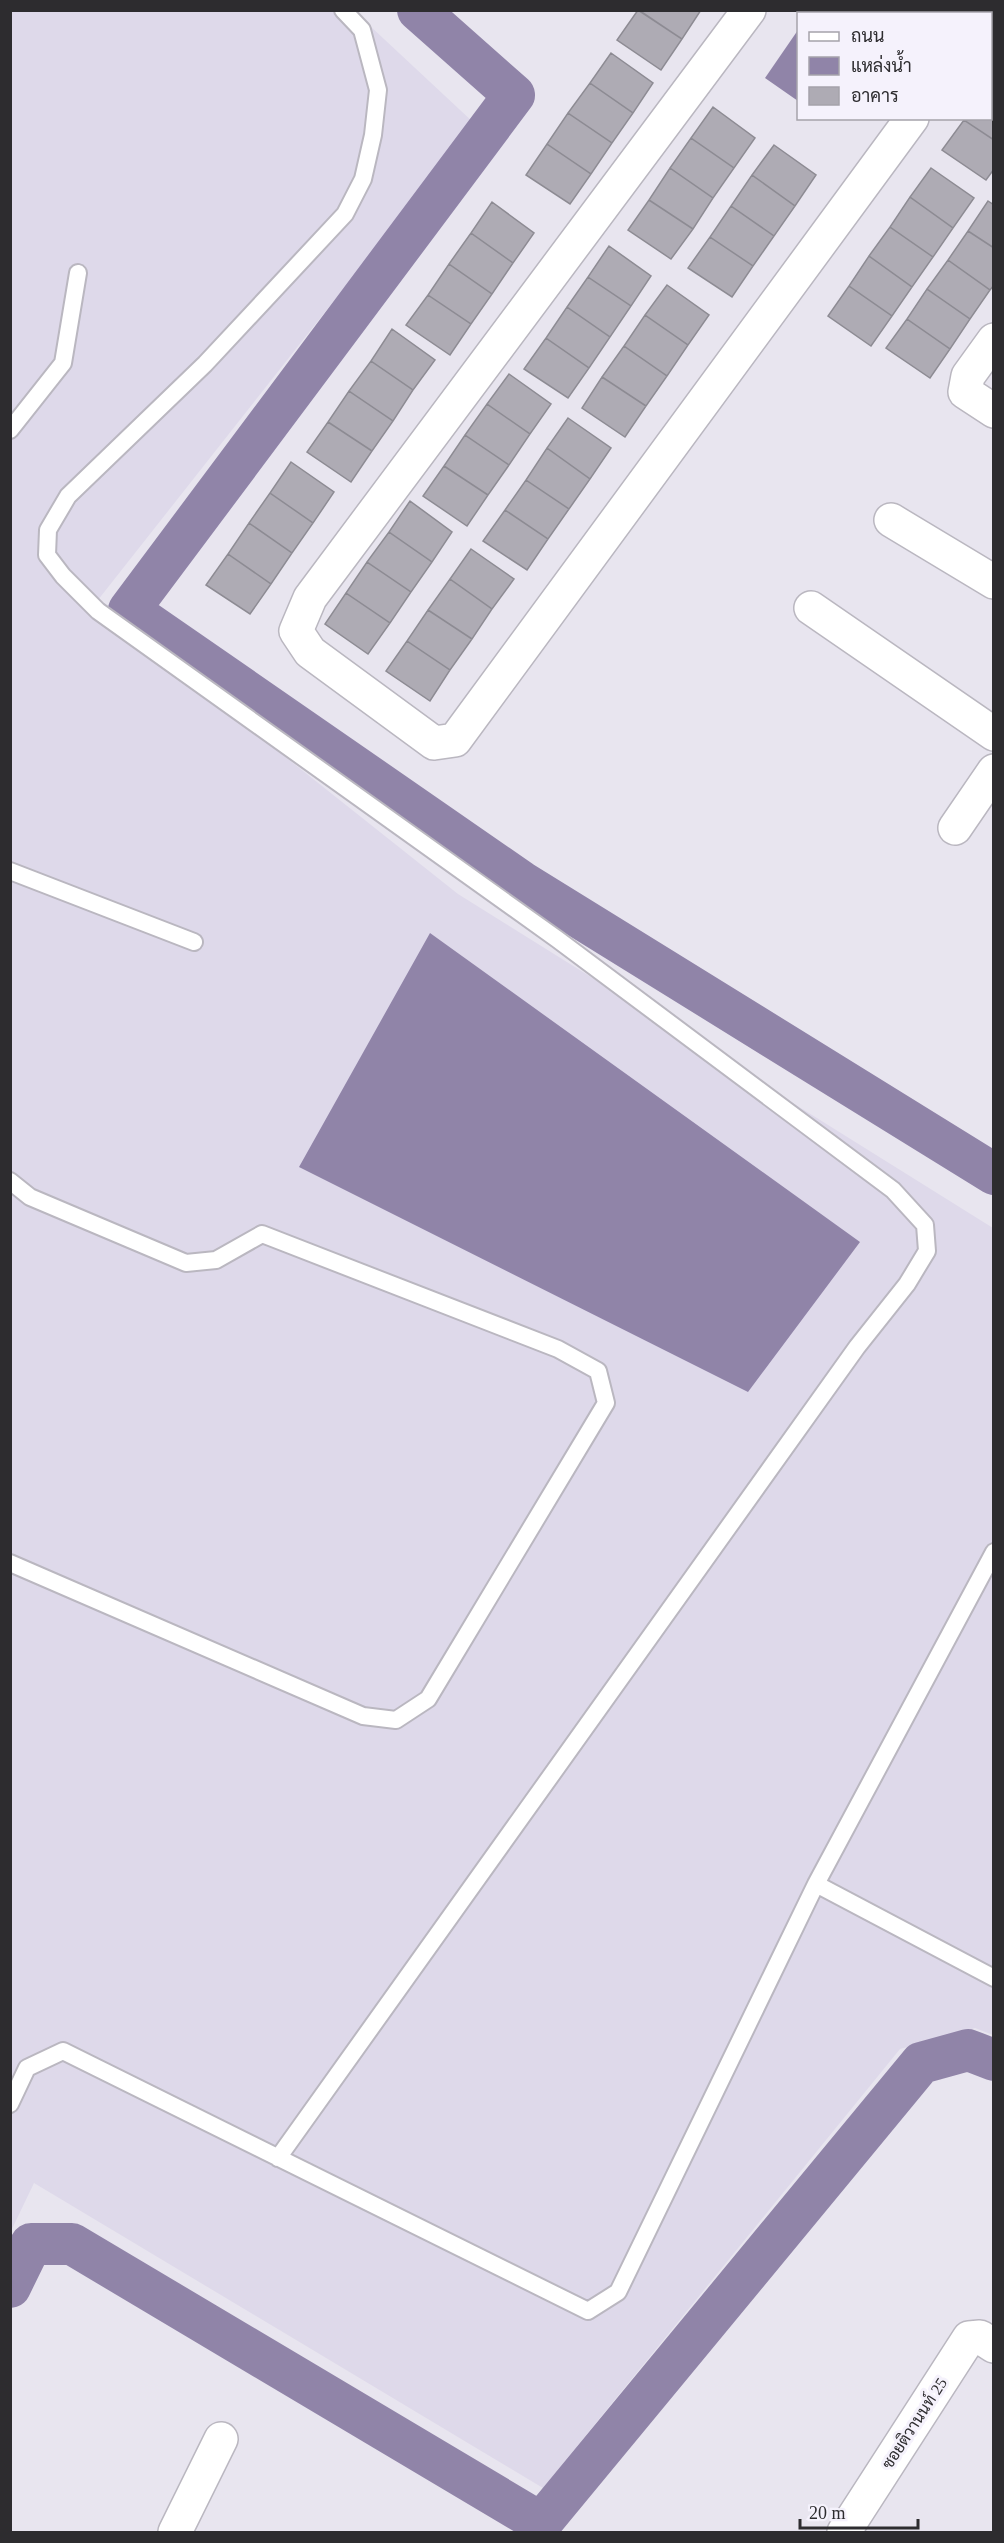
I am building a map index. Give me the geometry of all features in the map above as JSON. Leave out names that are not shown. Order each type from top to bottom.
[{"type":"street","points":[[749,10],[310,598],[296,631],[310,652],[434,743],[455,740],[911,120]]},
{"type":"street","points":[[993,340],[968,376],[965,392],[993,411]]},
{"type":"street","points":[[891,520],[993,582]]},
{"type":"street","points":[[811,608],[993,734]]},
{"type":"street","points":[[955,828],[993,771]]},
{"type":"street","name":"ซอยติวานนท์ 25","points":[[844,2532],[969,2338],[981,2337],[993,2346]]},
{"type":"street","points":[[175,2532],[221,2439]]},
{"type":"lane","points":[[278,2158],[850,1357],[907,1284],[927,1251],[925,1225],[893,1190],[557,939],[98,611],[63,576],[47,555],[48,530],[68,496],[205,364],[345,214],[363,179],[373,135],[378,90],[362,30],[343,10]]},
{"type":"lane","points":[[10,430],[63,363],[78,273]]},
{"type":"lane","points":[[10,871],[194,942]]},
{"type":"lane","points":[[10,1181],[30,1197],[186,1263],[216,1260],[262,1234],[558,1349],[598,1371],[606,1403],[428,1699],[396,1720],[363,1716],[10,1563]]},
{"type":"lane","points":[[10,2104],[27,2068],[63,2051],[588,2312],[618,2292],[816,1884],[993,1552]]},
{"type":"lane","points":[[816,1884],[993,1978]]},
{"type":"shaded area","points":[[11,11],[354,11],[474,123],[94,605],[458,894],[993,1228],[993,2035],[975,2028],[900,2049],[543,2488],[34,2183],[11,2231]]},
{"type":"water","points":[[797,31],[797,100],[765,78]]},
{"type":"water","points":[[430,933],[860,1242],[748,1392],[299,1167]]},
{"type":"building","points":[[638,10],[682,39],[661,70],[617,40]]},
{"type":"building","points":[[639,10],[701,10],[682,39]]},
{"type":"building","points":[[611,53],[653,83],[633,113],[590,83]]},
{"type":"building","points":[[590,83],[633,113],[612,143],[568,113]]},
{"type":"building","points":[[992,94],[994,95],[994,140],[964,120],[992,120]]},
{"type":"building","points":[[713,107],[755,138],[734,168],[691,138]]},
{"type":"building","points":[[568,113],[612,143],[591,174],[547,144]]},
{"type":"building","points":[[964,120],[994,140],[994,169],[986,180],[942,150]]},
{"type":"building","points":[[691,138],[734,168],[713,198],[670,168]]},
{"type":"building","points":[[547,144],[591,174],[570,204],[526,175]]},
{"type":"building","points":[[774,145],[816,175],[795,206],[752,175]]},
{"type":"building","points":[[670,168],[713,198],[693,229],[649,200]]},
{"type":"building","points":[[931,168],[974,198],[953,228],[910,197]]},
{"type":"building","points":[[752,175],[795,206],[774,236],[731,206]]},
{"type":"building","points":[[910,197],[953,228],[933,257],[890,227]]},
{"type":"building","points":[[649,200],[693,229],[671,259],[628,230]]},
{"type":"building","points":[[988,201],[994,205],[994,248],[968,231]]},
{"type":"building","points":[[492,202],[534,233],[513,263],[471,233]]},
{"type":"building","points":[[731,206],[774,236],[753,266],[710,237]]},
{"type":"building","points":[[890,227],[933,257],[912,287],[869,256]]},
{"type":"building","points":[[968,231],[994,248],[994,285],[990,290],[948,260]]},
{"type":"building","points":[[471,233],[513,263],[492,294],[449,264]]},
{"type":"building","points":[[710,237],[753,266],[732,297],[688,268]]},
{"type":"building","points":[[609,246],[651,276],[631,306],[588,277]]},
{"type":"building","points":[[869,256],[912,287],[892,316],[849,286]]},
{"type":"building","points":[[948,260],[990,290],[970,319],[927,289]]},
{"type":"building","points":[[449,264],[492,294],[471,324],[428,295]]},
{"type":"building","points":[[588,277],[631,306],[610,337],[567,307]]},
{"type":"building","points":[[667,285],[709,315],[688,345],[645,315]]},
{"type":"building","points":[[849,286],[892,316],[871,346],[828,316]]},
{"type":"building","points":[[927,289],[970,319],[950,349],[907,319]]},
{"type":"building","points":[[428,295],[471,324],[450,355],[406,325]]},
{"type":"building","points":[[567,307],[610,337],[589,368],[546,338]]},
{"type":"building","points":[[645,315],[688,345],[667,376],[624,346]]},
{"type":"building","points":[[907,319],[950,349],[930,378],[886,348]]},
{"type":"building","points":[[392,329],[435,360],[413,390],[371,361]]},
{"type":"building","points":[[546,338],[589,368],[568,398],[524,369]]},
{"type":"building","points":[[624,346],[667,376],[646,406],[602,377]]},
{"type":"building","points":[[371,361],[413,390],[393,421],[349,391]]},
{"type":"building","points":[[509,374],[551,404],[530,434],[487,404]]},
{"type":"building","points":[[602,377],[646,406],[625,437],[582,408]]},
{"type":"building","points":[[349,391],[393,421],[372,451],[328,422]]},
{"type":"building","points":[[487,404],[530,434],[509,465],[465,435]]},
{"type":"building","points":[[568,418],[611,448],[590,479],[547,448]]},
{"type":"building","points":[[328,422],[372,451],[351,482],[307,452]]},
{"type":"building","points":[[465,435],[509,465],[488,495],[444,466]]},
{"type":"building","points":[[547,448],[590,479],[569,509],[526,480]]},
{"type":"building","points":[[291,462],[334,492],[313,523],[270,493]]},
{"type":"building","points":[[444,466],[488,495],[467,526],[423,496]]},
{"type":"building","points":[[526,480],[569,509],[548,539],[505,510]]},
{"type":"building","points":[[270,493],[313,523],[292,553],[249,523]]},
{"type":"building","points":[[410,501],[452,532],[432,562],[389,532]]},
{"type":"building","points":[[505,510],[548,539],[527,570],[483,541]]},
{"type":"building","points":[[249,523],[292,553],[271,584],[228,554]]},
{"type":"building","points":[[389,532],[432,562],[411,592],[367,562]]},
{"type":"building","points":[[471,549],[514,579],[492,609],[450,579]]},
{"type":"building","points":[[228,554],[271,584],[250,614],[206,585]]},
{"type":"building","points":[[367,562],[411,592],[390,623],[346,593]]},
{"type":"building","points":[[450,579],[492,609],[472,639],[428,610]]},
{"type":"building","points":[[346,593],[390,623],[368,654],[325,624]]},
{"type":"building","points":[[428,610],[472,639],[450,670],[407,641]]},
{"type":"building","points":[[407,641],[450,670],[430,701],[386,671]]},
{"type":"waterway","points":[[418,10],[514,95],[129,610],[522,882],[994,1174]]},
{"type":"waterway","points":[[10,2287],[31,2244],[72,2244],[541,2523],[921,2063],[968,2050],[994,2060]]}]
